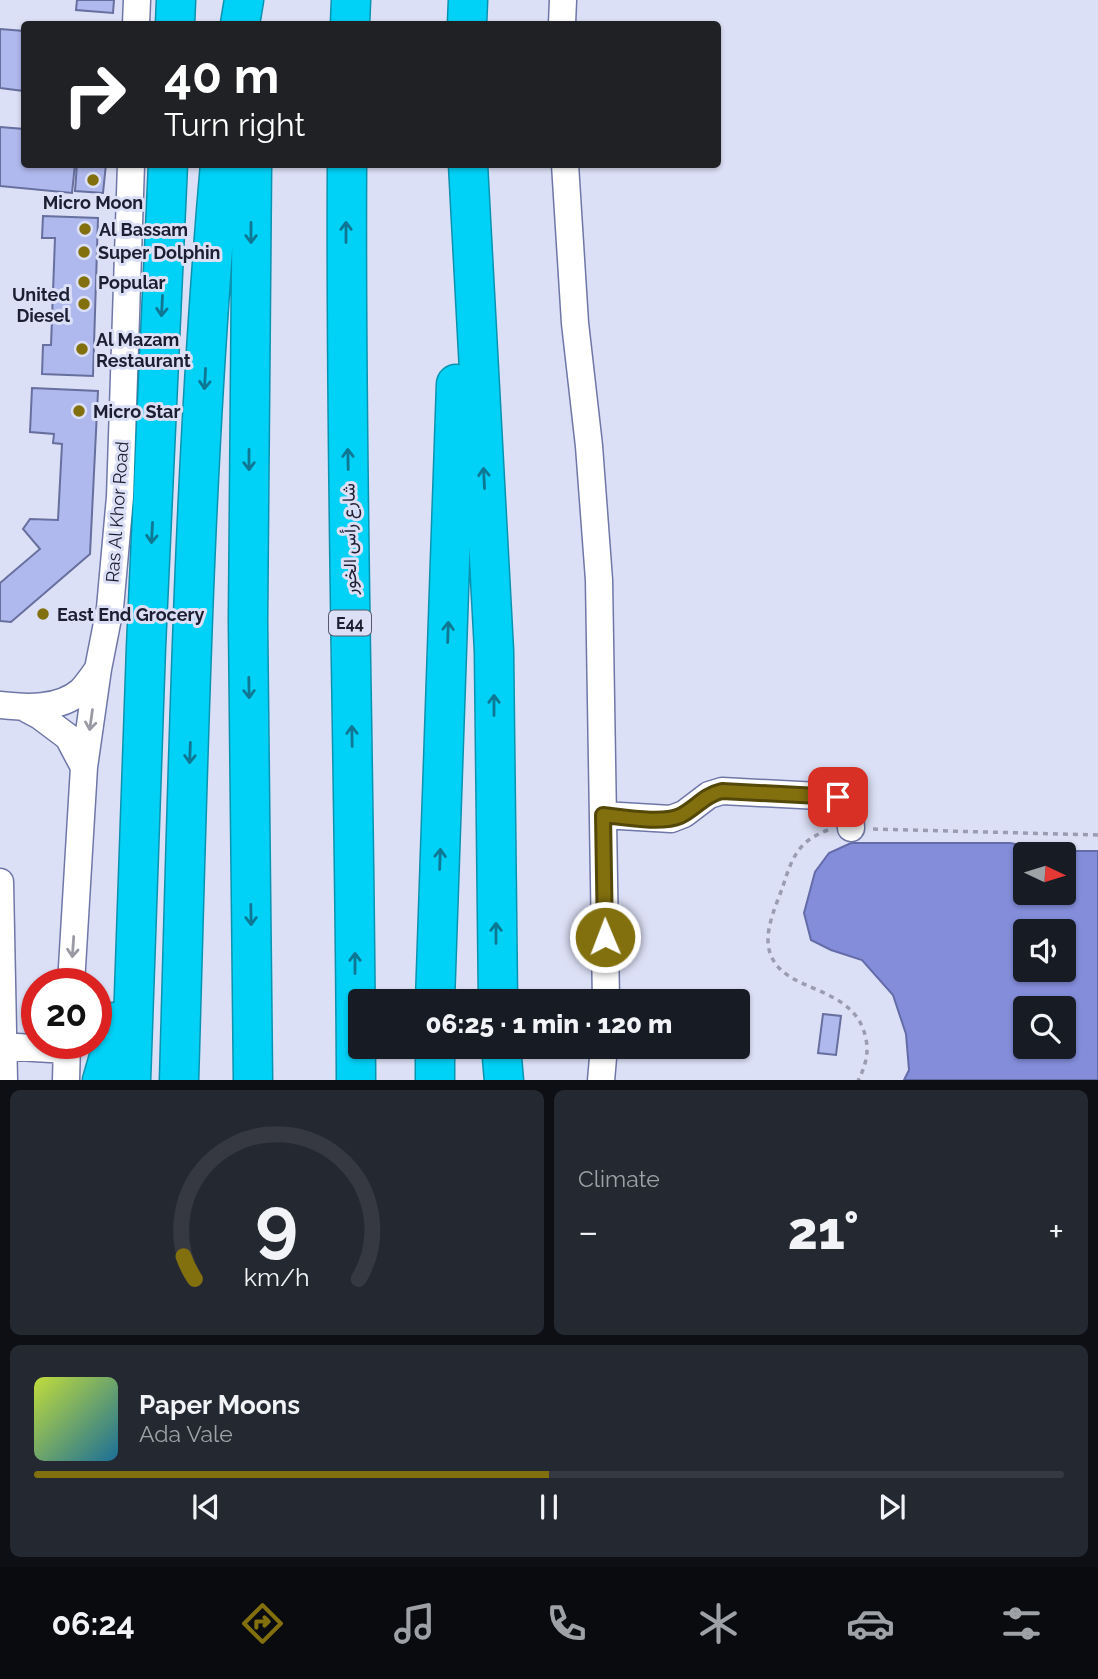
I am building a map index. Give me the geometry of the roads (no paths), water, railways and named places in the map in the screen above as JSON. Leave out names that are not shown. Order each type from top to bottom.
[{"type":"highway","points":[[174,21],[176,0]]},
{"type":"highway","points":[[241,21],[245,0]]},
{"type":"highway","points":[[245,0],[248,21]]},
{"type":"highway","points":[[351,0],[351,21]]},
{"type":"highway","points":[[467,21],[468,0]]},
{"type":"highway","points":[[131,1080],[146,647],[168,168]]},
{"type":"highway","points":[[179,1080],[208,305],[220,168]]},
{"type":"highway","points":[[252,168],[248,621],[253,1080]]},
{"type":"highway","name":"شارع رأس الخور","points":[[347,168],[346,313],[356,1080]]},
{"type":"highway","points":[[435,989],[465,168]]},
{"type":"highway","points":[[465,168],[494,651],[498,989]]},
{"type":"highway","points":[[102,1080],[111,1041],[124,844],[146,647]]},
{"type":"highway","points":[[435,1059],[435,1080]]},
{"type":"highway","points":[[502,1059],[504,1080]]},
{"type":"street","points":[[136,21],[137,0]]},
{"type":"street","points":[[562,0],[562,21]]},
{"type":"street","name":"Ras Al Khor Road","points":[[72,968],[84,767],[110,608],[120,497],[131,168]]},
{"type":"street","points":[[565,168],[575,311],[597,540],[606,989]]},
{"type":"street","points":[[12,707],[40,707],[68,699],[80,691],[98,669]]},
{"type":"street","points":[[12,707],[40,716],[68,737],[84,767]]},
{"type":"street","points":[[603,815],[671,819],[684,814],[709,795],[729,790],[838,797],[847,803],[851,828]]},
{"type":"street","points":[[0,882],[4,1080]]},
{"type":"street","points":[[2,1047],[21,1047]]},
{"type":"street","points":[[66,1080],[67,1059]]},
{"type":"street","points":[[601,1080],[603,1059]]},
{"type":"water","points":[[851,843],[1010,843],[1013,844],[1013,905],[1076,905],[1076,851],[1098,851],[1098,1080],[904,1080],[909,1070],[906,1034],[893,995],[862,960],[811,940],[804,913],[815,872],[829,853]]},
{"type":"place","name":"Micro Moon","points":[[93,180]]},
{"type":"place","name":"Al Bassam","points":[[85,229]]},
{"type":"place","name":"Super Dolphin","points":[[84,252]]},
{"type":"place","name":"Popular","points":[[84,282]]},
{"type":"place","name":"United Diesel","points":[[84,304]]},
{"type":"place","name":"Al Mazam Restaurant","points":[[82,349]]},
{"type":"place","name":"Micro Star","points":[[79,411]]},
{"type":"place","name":"East End Grocery","points":[[43,614]]}]
